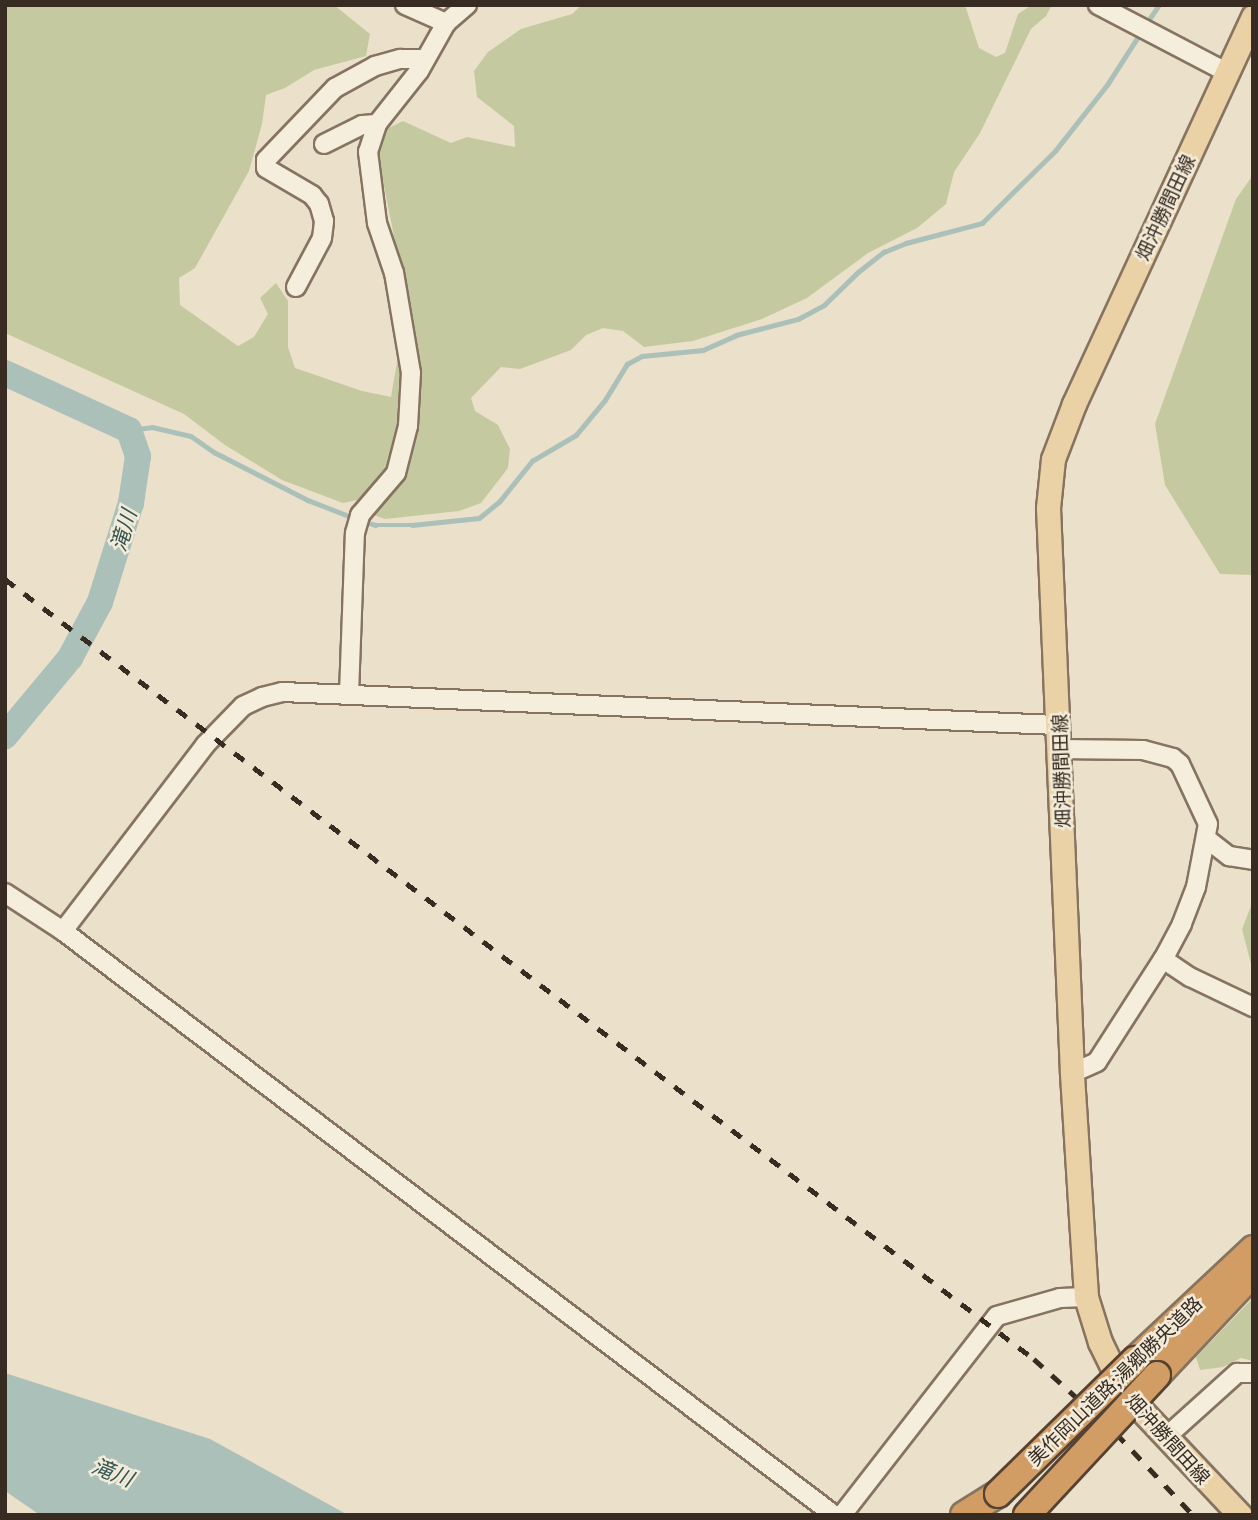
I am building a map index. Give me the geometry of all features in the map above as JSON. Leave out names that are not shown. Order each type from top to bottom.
[{"type":"highway","name":"美作岡山道路;湯郷勝央道路","points":[[979,1515],[1135,1360],[1253,1249]]},
{"type":"highway","points":[[1027,1515],[1253,1273]]},
{"type":"highway","points":[[964,1515],[998,1494]]},
{"type":"main road","name":"畑沖勝間田線","points":[[1240,1515],[1166,1437],[1120,1383],[1100,1342],[1086,1297],[1072,1073],[1048,508],[1053,459],[1074,404],[1253,16]]},
{"type":"street","points":[[405,5],[446,23]]},
{"type":"street","points":[[349,694],[355,533],[360,515],[396,474],[408,426],[411,373],[405,324],[394,273],[377,223],[368,167],[370,136],[399,98],[446,23],[467,5]]},
{"type":"street","points":[[1098,5],[1226,72]]},
{"type":"street","points":[[296,287],[322,238],[324,221],[320,204],[312,195],[266,168],[266,160],[335,88],[375,66],[400,59],[425,59]]},
{"type":"street","points":[[324,144],[362,125],[377,124]]},
{"type":"street","points":[[63,931],[205,745],[243,706],[282,692],[1058,725]]},
{"type":"street","points":[[1058,749],[1143,750],[1173,758],[1180,764],[1206,814],[1207,839],[1196,887],[1182,924],[1163,959],[1097,1062],[1072,1073]]},
{"type":"street","points":[[1207,839],[1230,856],[1253,860]]},
{"type":"street","points":[[5,893],[63,931],[834,1515]]},
{"type":"street","points":[[1163,959],[1190,977],[1253,1007]]},
{"type":"street","points":[[842,1515],[997,1315],[1060,1298],[1086,1297]]},
{"type":"street","points":[[1166,1437],[1237,1373],[1253,1373]]},
{"type":"green space","points":[[5,5],[334,5],[370,34],[366,56],[314,70],[285,88],[266,95],[262,124],[249,171],[195,268],[179,278],[180,305],[238,346],[254,337],[268,314],[260,298],[276,283],[288,301],[288,347],[295,368],[362,391],[391,397],[397,362],[415,343],[374,135],[403,121],[451,143],[467,137],[515,147],[514,126],[477,97],[474,71],[488,52],[521,29],[572,14],[582,5],[961,5],[966,8],[979,48],[996,57],[1005,53],[1018,14],[1032,5],[1052,5],[1046,16],[1031,29],[980,133],[954,172],[946,204],[917,228],[868,253],[807,298],[762,319],[693,341],[644,347],[623,331],[603,328],[586,335],[571,350],[520,369],[501,367],[471,398],[475,411],[498,425],[510,449],[508,468],[481,503],[459,511],[385,519],[374,515],[374,506],[362,499],[343,503],[282,480],[225,445],[184,414],[5,333]]},
{"type":"green space","points":[[1253,175],[1253,575],[1220,574],[1165,485],[1155,424],[1236,199]]},
{"type":"green space","points":[[1253,901],[1253,972],[1242,929]]},
{"type":"green space","points":[[1253,1298],[1253,1361],[1241,1358],[1223,1367],[1200,1370],[1196,1357]]},
{"type":"water","points":[[5,1373],[210,1439],[348,1515],[40,1515],[5,1491]]},
{"type":"waterway","points":[[1146,24],[1159,5]]},
{"type":"waterway","points":[[363,521],[375,525],[412,525],[479,518],[499,502],[532,461],[576,435],[605,400],[627,364],[642,356],[703,350],[736,335],[798,319],[824,305],[858,272],[884,252],[906,243],[982,223],[1055,151],[1107,85],[1141,32]]},
{"type":"waterway","name":"滝川","points":[[5,373],[129,430],[138,456],[131,503],[100,602],[70,658],[5,736]]},
{"type":"waterway","points":[[129,430],[152,427],[191,436],[214,452],[308,500],[354,518]]},
{"type":"railway","points":[[5,579],[1034,1359],[1116,1433],[1193,1515]]}]
